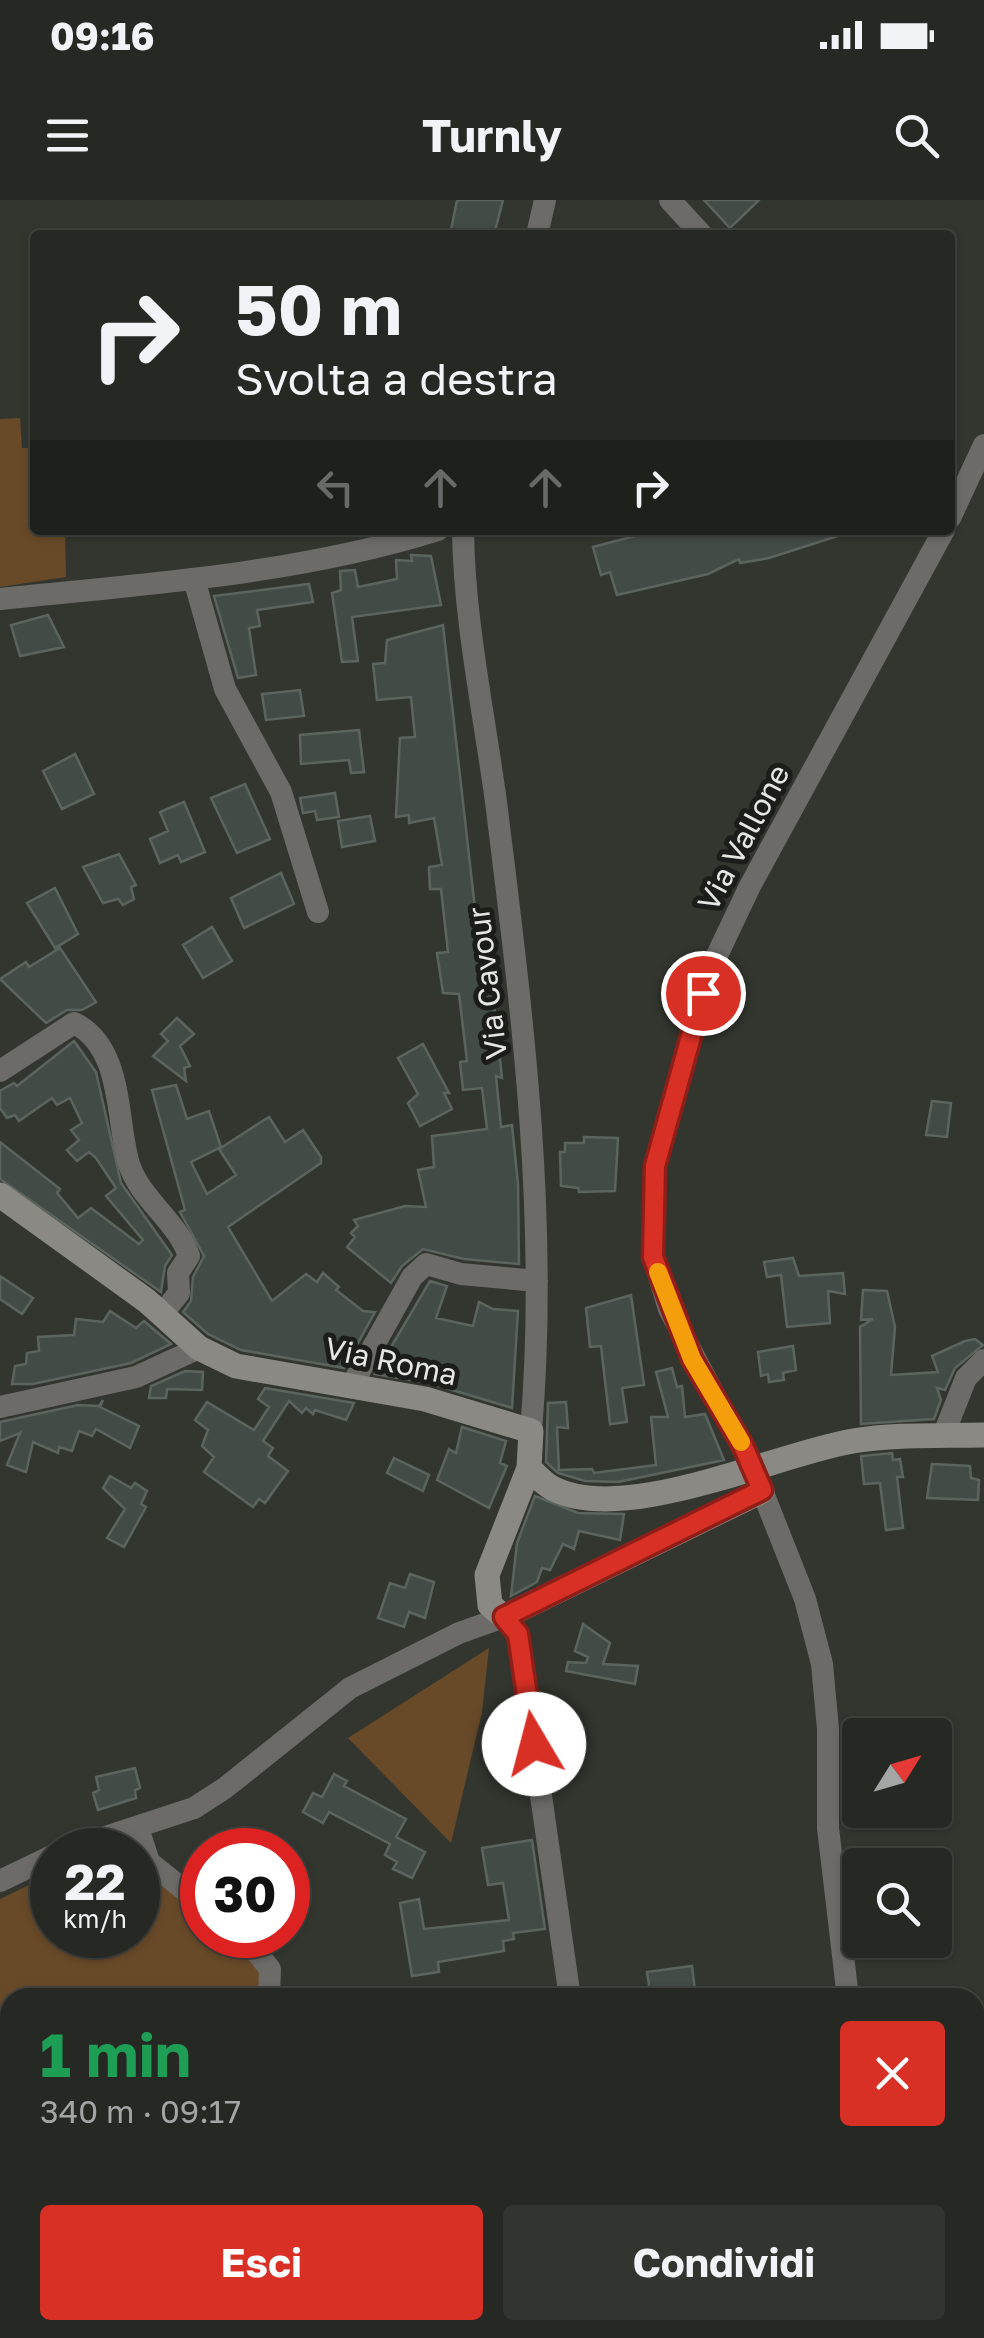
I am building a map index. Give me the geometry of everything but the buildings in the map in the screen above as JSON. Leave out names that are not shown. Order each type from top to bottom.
[{"type":"street","points":[[538,230],[544,200]]},
{"type":"street","points":[[670,200],[697,230]]},
{"type":"street","points":[[955,511],[978,479],[984,444]]},
{"type":"street","points":[[955,466],[978,479]]},
{"type":"street","points":[[0,600],[194,579],[372,549],[421,535]]},
{"type":"street","name":"Via Cavour","points":[[464,535],[524,1008],[537,1280],[531,1431]]},
{"type":"street","name":"Via Vallone","points":[[847,1988],[828,1828],[828,1730],[822,1664],[806,1599],[758,1480],[669,1309],[653,1257],[655,1166],[710,970],[750,886],[941,535]]},
{"type":"street","points":[[194,579],[225,689],[281,792],[318,912]]},
{"type":"street","points":[[0,1071],[74,1023],[107,1061],[122,1108],[130,1166],[189,1256],[178,1273],[179,1292],[162,1314]]},
{"type":"street","name":"Via Roma","points":[[0,1195],[162,1314],[199,1348],[236,1366],[353,1383],[426,1399],[531,1431]]},
{"type":"street","points":[[353,1383],[412,1277],[426,1264],[461,1274],[537,1280]]},
{"type":"street","points":[[0,1407],[136,1377],[199,1348]]},
{"type":"street","points":[[942,1436],[966,1378],[984,1360]]},
{"type":"street","points":[[531,1431],[529,1468],[487,1575],[490,1605],[518,1634],[569,1988]]},
{"type":"street","points":[[138,1828],[209,1800],[350,1688],[460,1633],[504,1617],[758,1480],[780,1458],[852,1441],[984,1435]]},
{"type":"street","points":[[529,1468],[550,1488],[598,1498],[629,1498],[758,1480]]},
{"type":"street","points":[[0,1881],[30,1867]]},
{"type":"street","points":[[160,1870],[180,1886]]},
{"type":"street","points":[[261,1958],[270,1969],[269,1988]]},
{"type":"shaded area","points":[[20,418],[22,448],[30,448],[30,535],[65,535],[66,577],[0,587],[0,419]]},
{"type":"shaded area","points":[[489,1648],[482,1712],[451,1843],[348,1738]]},
{"type":"shaded area","points":[[160,1881],[180,1896],[180,1958],[254,1958],[263,1969],[262,1988],[0,1988],[0,1899],[30,1885],[30,1958],[160,1958]]},
{"type":"slow traffic","points":[[658,1272],[669,1309],[692,1359],[741,1442]]},
{"type":"route","points":[[534,1744],[518,1634],[504,1617],[762,1490],[743,1446],[692,1359],[669,1309],[653,1257],[655,1166],[703,993]]}]
